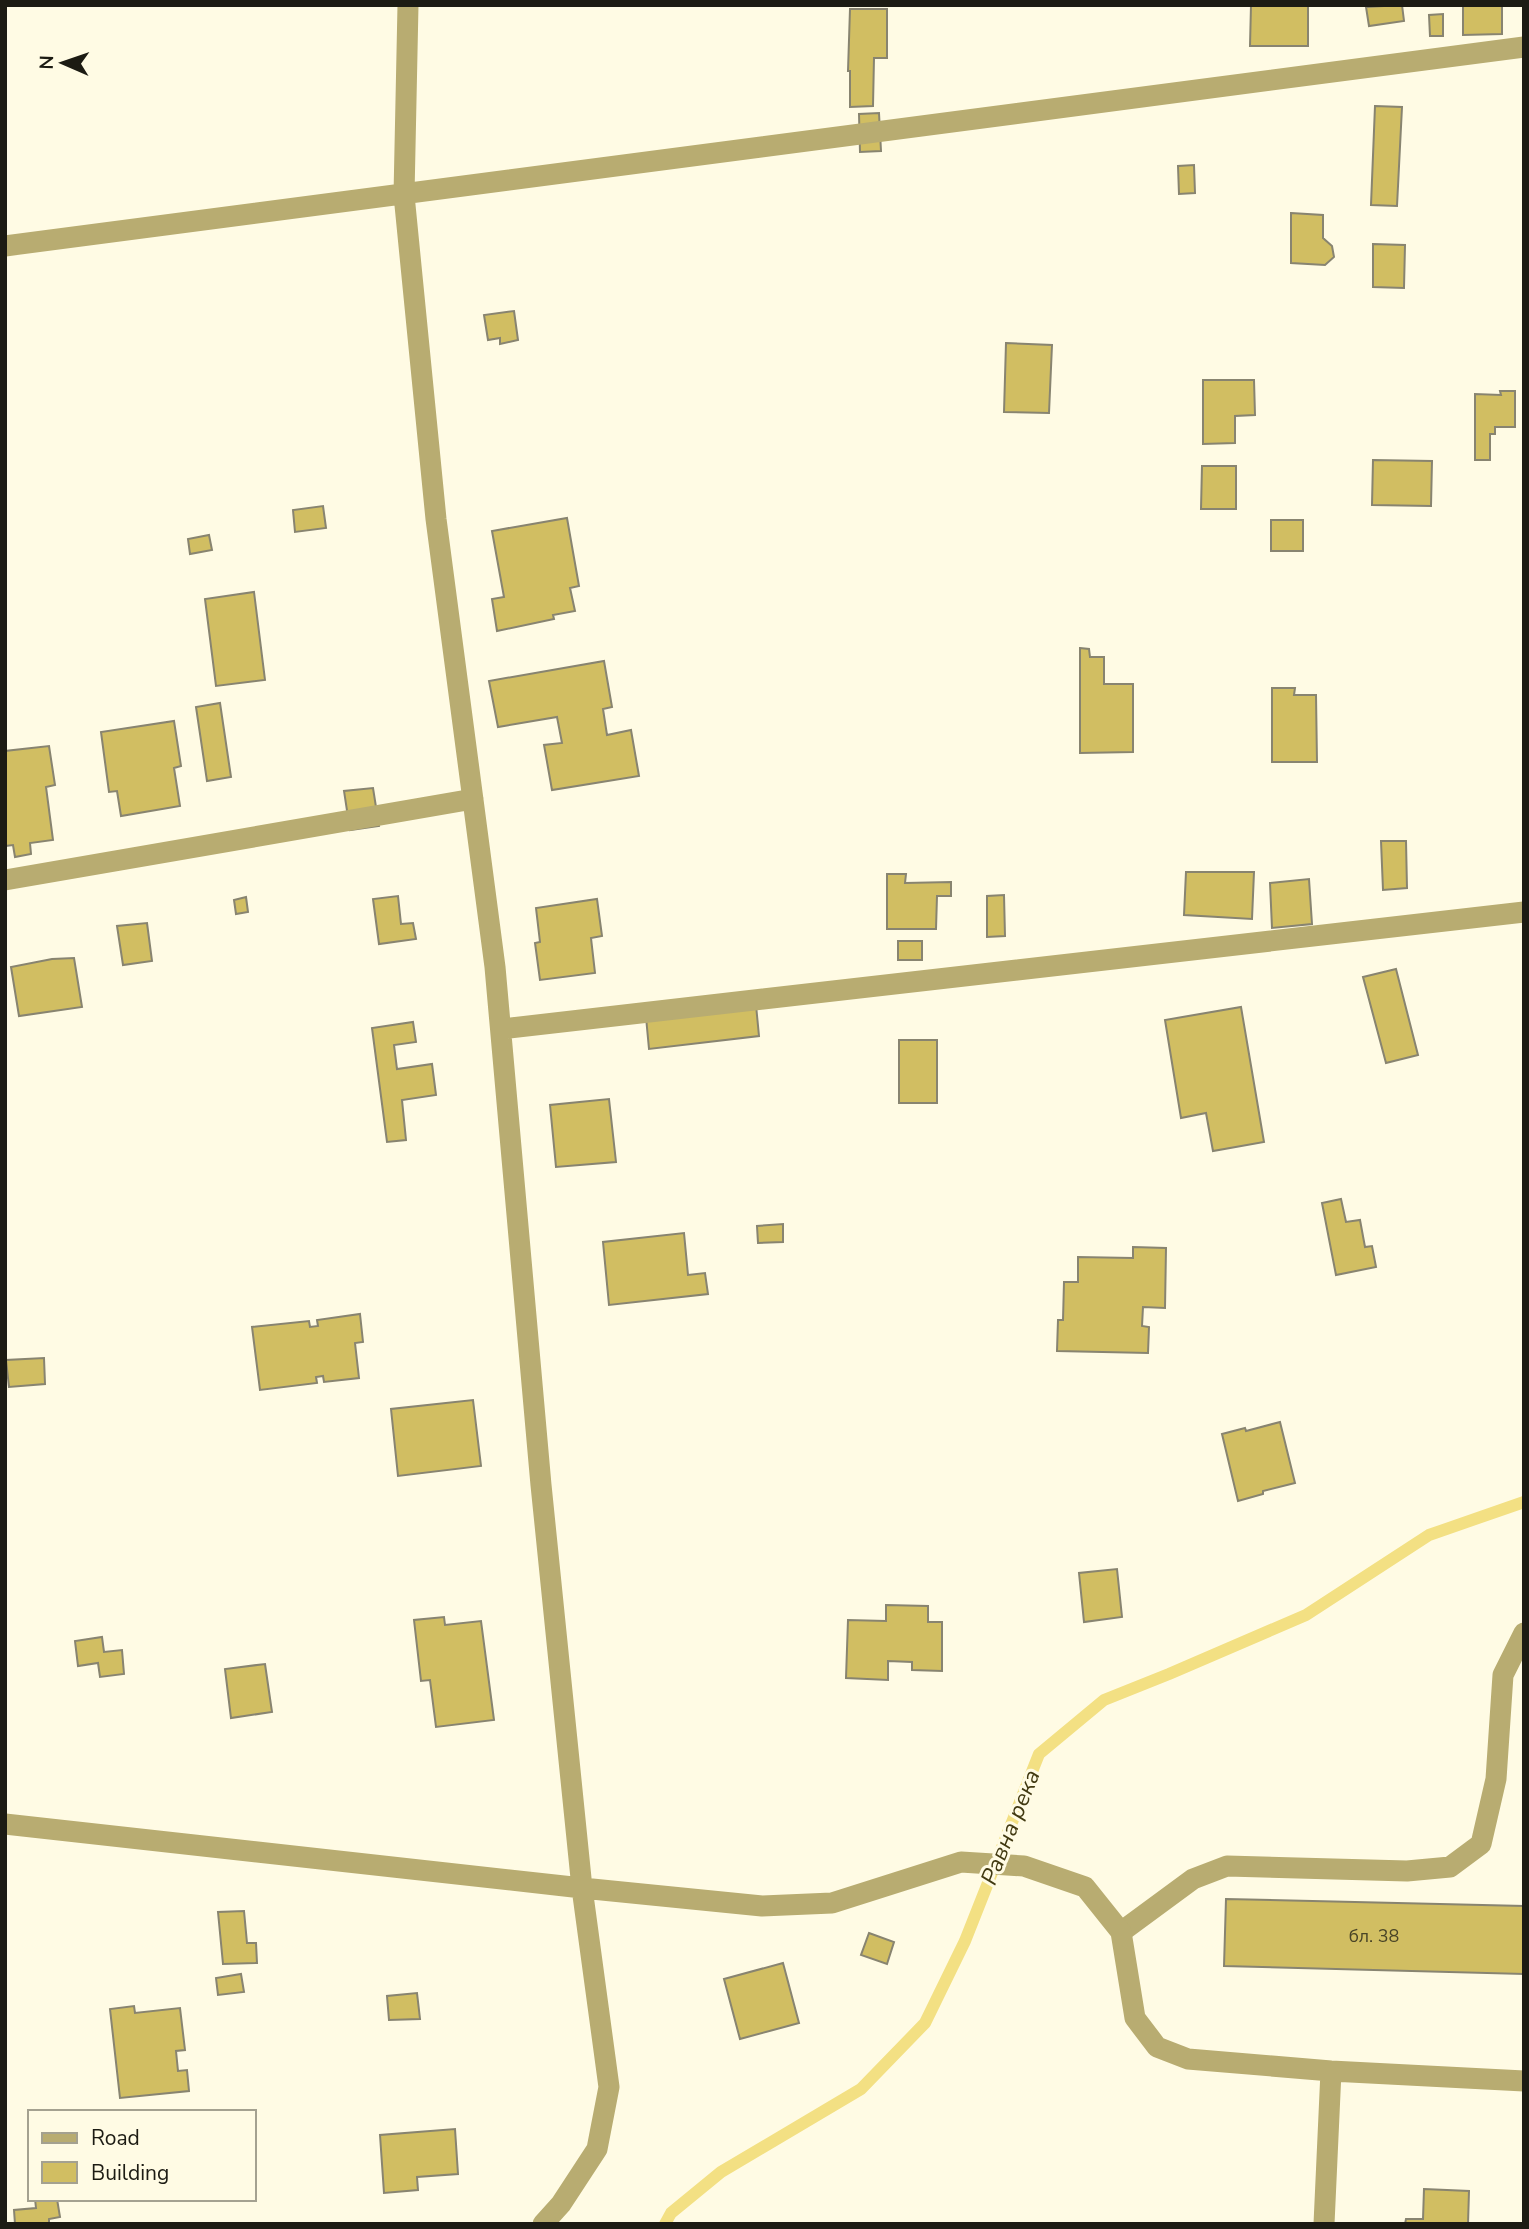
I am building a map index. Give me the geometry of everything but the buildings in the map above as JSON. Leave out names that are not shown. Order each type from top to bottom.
[{"type":"street","points":[[408,5],[404,195],[436,519],[501,1029],[541,1485],[582,1888],[609,2087],[597,2149],[561,2204],[543,2224]]},
{"type":"street","points":[[5,246],[1524,47]]},
{"type":"street","points":[[5,880],[473,799]]},
{"type":"street","points":[[501,1029],[1524,912]]},
{"type":"street","points":[[1121,1932],[1193,1878],[1227,1866],[1407,1871],[1450,1867],[1481,1844],[1496,1779],[1503,1675],[1524,1633]]},
{"type":"street","points":[[5,1824],[762,1906],[832,1903],[961,1862],[1024,1866],[1085,1887],[1121,1932],[1135,2018],[1157,2047],[1188,2059],[1331,2071],[1524,2081]]},
{"type":"street","points":[[1324,2224],[1331,2071]]},
{"type":"waterway","name":"Равна река","points":[[665,2224],[671,2213],[721,2172],[861,2089],[925,2023],[965,1941],[1039,1754],[1104,1700],[1306,1615],[1429,1535],[1524,1502]]}]
